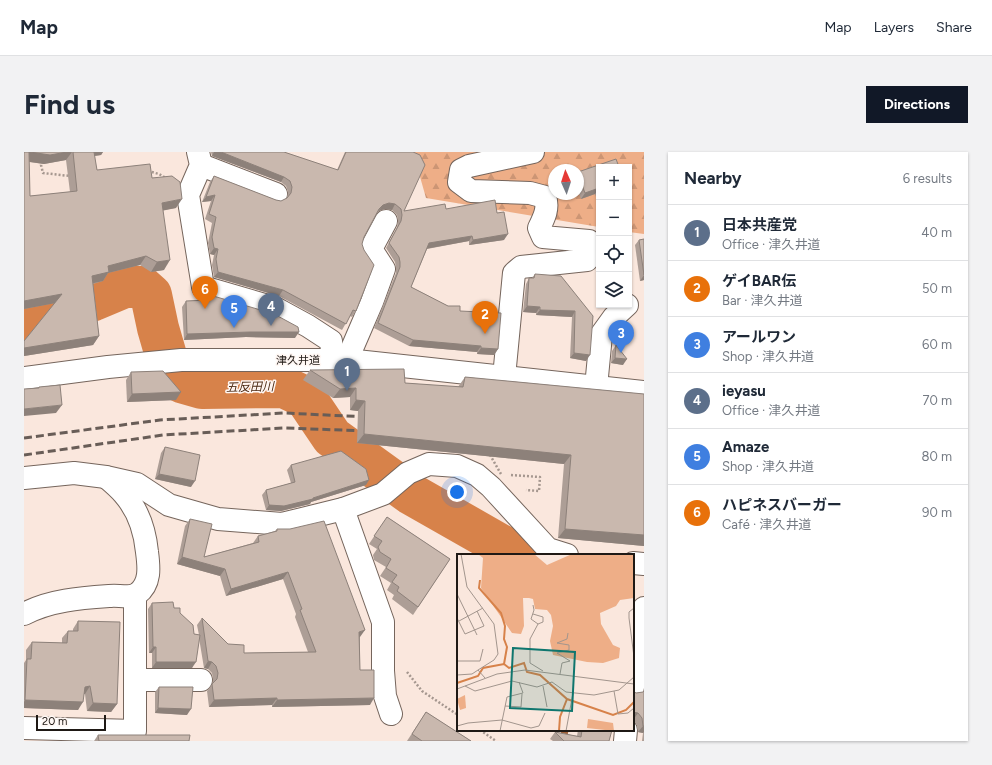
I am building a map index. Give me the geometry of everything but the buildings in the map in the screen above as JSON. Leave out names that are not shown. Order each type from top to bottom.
[{"type":"street","points":[[504,377],[514,273],[521,266],[587,260],[593,248],[589,241],[543,236],[539,228],[544,220],[548,205],[545,197],[530,193],[471,191],[459,182],[461,170],[469,166],[533,152]]},
{"type":"street","points":[[276,194],[200,159],[188,195],[203,287],[274,308],[308,326],[331,341],[340,360]]},
{"type":"street","points":[[340,360],[372,302],[384,269],[371,249],[386,221]]},
{"type":"street","points":[[596,387],[601,335],[614,317],[624,308]]},
{"type":"street","name":"津久井道","points":[[24,378],[108,367],[181,360],[340,360],[644,392]]},
{"type":"street","points":[[24,478],[74,473],[106,477],[137,484],[169,505],[218,519],[282,524],[343,509],[383,494],[408,473],[429,464],[457,466],[477,475],[491,487],[552,553]]},
{"type":"street","points":[[24,614],[34,609],[59,601],[135,595],[145,586],[150,569],[142,526],[124,494],[106,477]]},
{"type":"street","points":[[343,509],[383,622],[383,671],[385,696],[391,714]]},
{"type":"street","points":[[634,563],[644,564]]},
{"type":"street","points":[[24,728],[135,731],[135,595]]},
{"type":"street","points":[[634,680],[644,609]]},
{"type":"street","points":[[135,680],[201,680]]},
{"type":"street","points":[[625,741],[626,731]]},
{"type":"path","points":[[43,158],[41,165],[43,173],[67,176],[74,175]]},
{"type":"path","points":[[146,171],[159,174],[171,180],[188,195]]},
{"type":"path","points":[[489,454],[501,474],[540,477],[539,491],[524,490]]},
{"type":"path","points":[[402,666],[422,691],[457,714]]},
{"type":"path","points":[[481,731],[496,741]]},
{"type":"green space","points":[[413,152],[644,152],[644,234],[632,232],[632,164],[596,164],[596,226],[426,198]]},
{"type":"waterway","name":"五反田川","points":[[24,323],[94,300],[125,287],[142,287],[151,295],[158,328],[171,373],[181,382],[202,388],[284,387],[305,397],[332,437],[411,494],[515,554]]},
{"type":"waterway","points":[[563,741],[565,731]]},
{"type":"railway","points":[[24,438],[160,420],[284,413],[369,417]]},
{"type":"railway","points":[[24,455],[163,435],[284,428],[369,431]]},
{"type":"place","name":"ハピネスバーガー","points":[[205,309]]},
{"type":"place","name":"ieyasu","points":[[271,326]]},
{"type":"place","name":"Amaze","points":[[234,328]]},
{"type":"place","name":"ゲイBAR伝","points":[[485,334]]},
{"type":"place","name":"アールワン","points":[[621,353]]},
{"type":"place","name":"日本共産党","points":[[347,391]]}]
